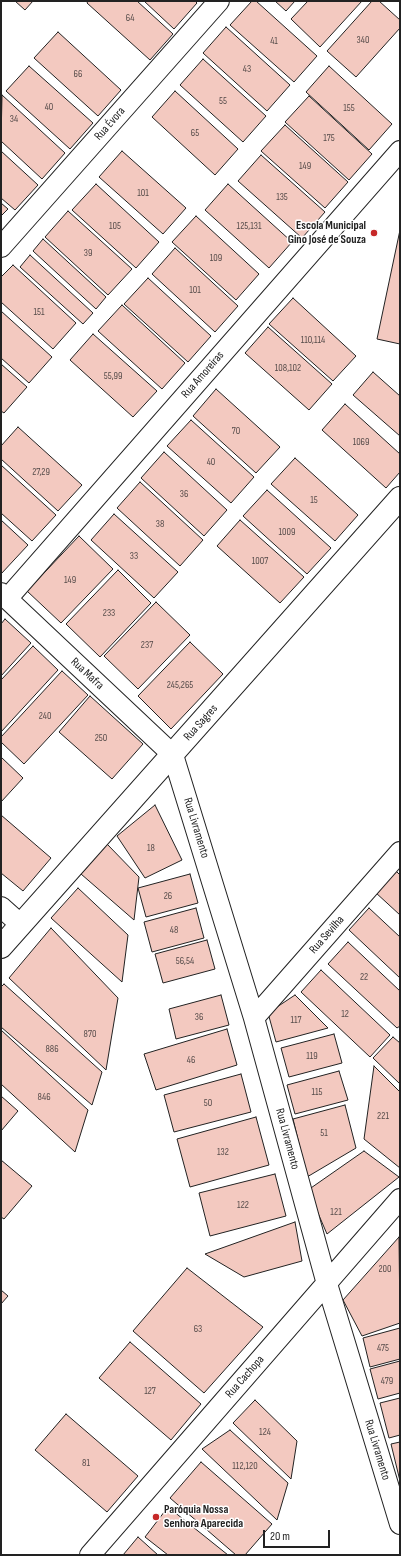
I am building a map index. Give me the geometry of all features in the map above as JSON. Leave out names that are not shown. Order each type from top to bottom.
[{"type":"street","name":"Rua Évora","points":[[1,247],[219,1]]},
{"type":"street","name":"Rua Amoreiras","points":[[4,596],[400,151]]},
{"type":"street","name":"Rua Sagres","points":[[1,947],[400,498]]},
{"type":"street","name":"Rua Mafra","points":[[4,596],[173,755]]},
{"type":"street","name":"Rua Livramento","points":[[173,755],[254,1018],[327,1284],[400,1524]]},
{"type":"street","name":"Rua Sevilha","points":[[254,1018],[400,852]]},
{"type":"street","points":[[1,907],[20,924]]},
{"type":"street","name":"Rua Cachopa","points":[[90,1555],[327,1284],[396,1210]]},
{"type":"building","points":[[15,1],[33,1],[25,10]]},
{"type":"building","points":[[88,1],[137,1],[173,34],[150,60],[87,3]]},
{"type":"building","points":[[144,1],[195,1],[197,3],[174,29]]},
{"type":"building","points":[[252,1],[256,1],[317,56],[294,82],[230,25]]},
{"type":"building","points":[[275,1],[295,1],[286,11]]},
{"type":"building","points":[[308,1],[362,1],[320,47],[291,19]]},
{"type":"building","points":[[372,1],[379,1],[400,20],[400,28],[356,77],[327,51]]},
{"type":"building","points":[[226,27],[290,85],[267,111],[203,53]]},
{"type":"building","points":[[58,32],[121,90],[98,116],[34,58]]},
{"type":"building","points":[[203,59],[266,116],[243,142],[180,85]]},
{"type":"building","points":[[29,66],[93,123],[70,149],[6,91]]},
{"type":"building","points":[[329,66],[392,124],[369,150],[306,92]]},
{"type":"building","points":[[175,91],[238,149],[215,175],[152,117]]},
{"type":"building","points":[[2,95],[65,153],[42,179],[1,141]]},
{"type":"building","points":[[309,96],[372,154],[349,180],[285,122]]},
{"type":"building","points":[[285,125],[348,182],[325,208],[261,151]]},
{"type":"building","points":[[1,151],[38,185],[15,210],[1,198]]},
{"type":"building","points":[[122,151],[186,208],[163,234],[99,177]]},
{"type":"building","points":[[261,155],[325,212],[302,238],[238,181]]},
{"type":"building","points":[[96,184],[159,242],[136,268],[72,210]]},
{"type":"building","points":[[228,184],[292,242],[269,268],[205,210]]},
{"type":"building","points":[[1,203],[8,209],[1,216]]},
{"type":"building","points":[[68,211],[132,269],[108,295],[45,237]]},
{"type":"building","points":[[196,216],[259,274],[236,300],[172,242]]},
{"type":"building","points":[[400,230],[400,344],[377,339]]},
{"type":"building","points":[[43,239],[106,297],[96,309],[33,251]]},
{"type":"building","points":[[175,248],[238,306],[215,332],[152,274]]},
{"type":"building","points":[[30,255],[93,313],[83,324],[20,267]]},
{"type":"building","points":[[13,265],[76,323],[53,349],[1,302],[1,277]]},
{"type":"building","points":[[148,278],[211,336],[188,362],[124,304]]},
{"type":"building","points":[[293,298],[356,356],[333,381],[269,324]]},
{"type":"building","points":[[122,305],[185,363],[162,389],[98,331]]},
{"type":"building","points":[[1,311],[52,357],[29,383],[1,358]]},
{"type":"building","points":[[268,327],[332,384],[309,410],[245,353]]},
{"type":"building","points":[[93,334],[157,391],[133,417],[70,360]]},
{"type":"building","points":[[1,364],[27,387],[4,413],[1,411]]},
{"type":"building","points":[[373,372],[400,396],[400,436],[353,395]]},
{"type":"building","points":[[216,389],[280,447],[256,473],[193,416]]},
{"type":"building","points":[[345,404],[400,454],[400,472],[386,488],[322,430]]},
{"type":"building","points":[[191,420],[254,477],[231,503],[167,446]]},
{"type":"building","points":[[18,427],[82,485],[58,511],[1,459],[1,446]]},
{"type":"building","points":[[164,452],[227,510],[204,536],[141,478]]},
{"type":"building","points":[[295,458],[358,515],[335,541],[271,484]]},
{"type":"building","points":[[1,465],[56,515],[32,541],[1,513]]},
{"type":"building","points":[[140,482],[203,540],[180,566],[117,508]]},
{"type":"building","points":[[267,490],[331,548],[307,574],[243,516]]},
{"type":"building","points":[[114,514],[178,572],[154,598],[91,540]]},
{"type":"building","points":[[1,520],[28,545],[1,574]]},
{"type":"building","points":[[240,520],[304,577],[280,603],[217,546]]},
{"type":"building","points":[[79,536],[113,569],[61,623],[27,591]]},
{"type":"building","points":[[118,570],[151,603],[100,657],[66,624]]},
{"type":"building","points":[[156,602],[190,635],[138,689],[104,656]]},
{"type":"building","points":[[5,619],[31,643],[1,676],[1,624]]},
{"type":"building","points":[[190,642],[223,674],[171,729],[138,696]]},
{"type":"building","points":[[33,646],[58,670],[1,732],[1,680]]},
{"type":"building","points":[[62,671],[88,695],[24,764],[1,742],[1,737]]},
{"type":"building","points":[[90,696],[143,744],[112,779],[59,732]]},
{"type":"building","points":[[1,757],[23,778],[1,802]]},
{"type":"building","points":[[155,805],[182,860],[145,878],[117,836]]},
{"type":"building","points":[[1,815],[51,858],[23,891],[1,873]]},
{"type":"building","points":[[107,844],[139,877],[134,920],[81,874]]},
{"type":"building","points":[[395,870],[400,875],[400,915],[375,892]]},
{"type":"building","points":[[190,874],[198,903],[146,917],[138,888]]},
{"type":"building","points":[[78,888],[128,935],[122,982],[51,918]]},
{"type":"building","points":[[196,908],[204,938],[152,952],[144,922]]},
{"type":"building","points":[[369,908],[400,937],[400,978],[349,930]]},
{"type":"building","points":[[51,928],[118,998],[106,1070],[9,978]]},
{"type":"building","points":[[207,940],[215,969],[163,983],[155,954]]},
{"type":"building","points":[[348,942],[400,991],[400,1026],[397,1028],[328,964]]},
{"type":"building","points":[[321,970],[390,1035],[370,1057],[301,992]]},
{"type":"building","points":[[4,984],[102,1072],[92,1105],[1,1027],[1,987]]},
{"type":"building","points":[[221,995],[229,1025],[176,1039],[169,1009]]},
{"type":"building","points":[[295,995],[328,1028],[276,1042],[268,1013]]},
{"type":"building","points":[[227,1029],[237,1065],[156,1090],[144,1054]]},
{"type":"building","points":[[1,1030],[88,1110],[75,1152],[1,1084]]},
{"type":"building","points":[[334,1034],[342,1063],[289,1077],[281,1048]]},
{"type":"building","points":[[393,1037],[400,1043],[400,1084],[373,1058]]},
{"type":"building","points":[[374,1066],[400,1092],[400,1168],[364,1139]]},
{"type":"building","points":[[339,1071],[348,1100],[295,1114],[287,1085]]},
{"type":"building","points":[[241,1074],[251,1112],[174,1132],[164,1095]]},
{"type":"building","points":[[1,1096],[18,1111],[1,1131]]},
{"type":"building","points":[[345,1105],[356,1148],[307,1177],[293,1119]]},
{"type":"building","points":[[256,1117],[269,1165],[190,1187],[177,1139]]},
{"type":"building","points":[[364,1151],[399,1177],[327,1234],[308,1190]]},
{"type":"building","points":[[1,1160],[32,1186],[4,1219],[1,1217]]},
{"type":"building","points":[[275,1174],[286,1216],[210,1236],[199,1193]]},
{"type":"building","points":[[295,1222],[302,1261],[244,1277],[205,1254]]},
{"type":"building","points":[[399,1237],[400,1323],[362,1336],[343,1300]]},
{"type":"building","points":[[187,1268],[263,1327],[204,1393],[133,1331]]},
{"type":"building","points":[[1,1290],[8,1296],[1,1304]]},
{"type":"building","points":[[400,1328],[400,1359],[370,1367],[363,1338]]},
{"type":"building","points":[[130,1342],[201,1404],[171,1440],[99,1378]]},
{"type":"building","points":[[400,1361],[400,1393],[378,1399],[370,1369]]},
{"type":"building","points":[[400,1398],[400,1435],[389,1438],[380,1403]]},
{"type":"building","points":[[255,1400],[297,1441],[291,1479],[233,1423]]},
{"type":"building","points":[[66,1414],[138,1476],[107,1512],[35,1450]]},
{"type":"building","points":[[230,1430],[288,1483],[277,1520],[202,1449]]},
{"type":"building","points":[[400,1442],[400,1481],[391,1444]]},
{"type":"building","points":[[201,1462],[272,1524],[245,1555],[236,1555],[170,1498]]},
{"type":"building","points":[[168,1507],[228,1555],[168,1555],[145,1537]]},
{"type":"building","points":[[138,1537],[158,1555],[123,1555]]},
{"type":"place","name":"Escola Municipal Gino José de Souza","points":[[374,233]]},
{"type":"place","name":"Paróquia Nossa Senhora Aparecida","points":[[156,1517]]}]
